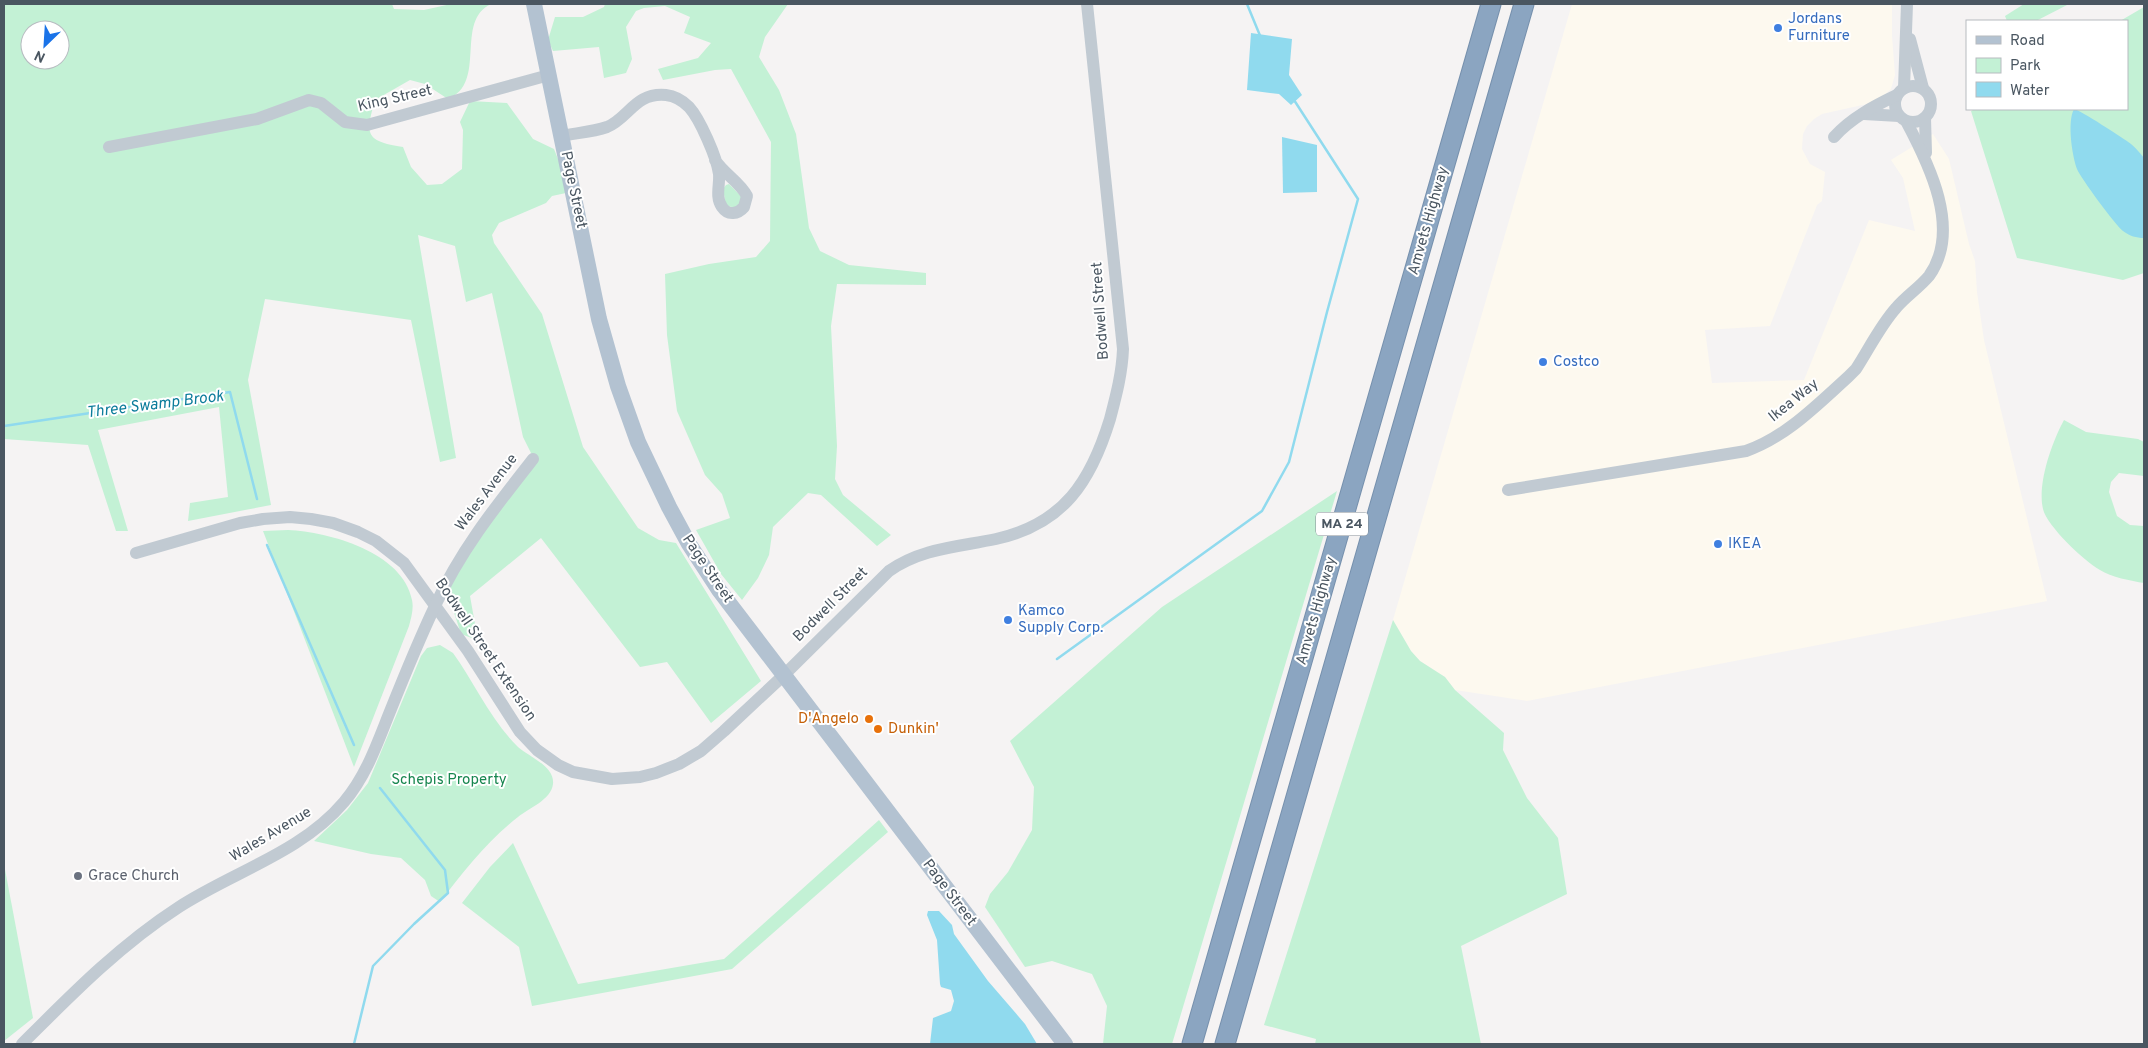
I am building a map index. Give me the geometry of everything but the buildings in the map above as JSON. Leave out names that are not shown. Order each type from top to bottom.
[{"type":"highway","name":"Amvets Highway","points":[[1192,1044],[1491,4]]},
{"type":"highway","name":"MA 24","points":[[1225,1044],[1524,4]]},
{"type":"main road","name":"Page Street","points":[[534,4],[605,345],[638,442],[669,507],[699,560],[720,590],[1065,1044]]},
{"type":"street","name":"Bodwell Street","points":[[784,675],[841,616],[896,566],[924,552],[998,538],[1035,525],[1048,518],[1068,501],[1087,476],[1097,458],[1118,389],[1123,349],[1087,4]]},
{"type":"street","points":[[1903,119],[1895,106],[1900,92],[1907,30],[1907,4]]},
{"type":"street","points":[[1864,114],[1918,122],[1930,112],[1932,103],[1929,94],[1923,88],[1907,30]]},
{"type":"street","name":"King Street","points":[[109,147],[256,119],[308,100],[321,103],[345,122],[367,125],[549,75]]},
{"type":"street","points":[[1834,137],[1846,125],[1875,105],[1915,86],[1923,88]]},
{"type":"street","points":[[561,132],[605,127],[646,98],[658,95],[675,98],[694,113],[715,160],[719,172],[718,197],[723,209],[729,213],[737,213],[744,207],[747,200],[745,192],[723,171],[715,160]]},
{"type":"street","name":"Ikea Way","points":[[1508,490],[1737,453],[1765,443],[1796,422],[1856,369],[1897,306],[1921,285],[1934,266],[1942,245],[1944,226],[1926,158],[1925,118]]},
{"type":"street","name":"Ikea Way","points":[[1903,119],[1926,158]]},
{"type":"street","points":[[718,188],[726,180],[736,183]]},
{"type":"street","name":"Wales Avenue","points":[[22,1044],[94,974],[152,925],[198,896],[298,841],[338,809],[355,788],[366,769],[435,606],[453,570],[474,536],[533,459]]},
{"type":"street","name":"Bodwell Street Extension","points":[[136,553],[240,523],[263,519],[290,517],[321,521],[358,532],[389,549],[404,563],[468,651],[526,739],[537,750],[558,765],[573,772],[596,778],[640,777],[663,770],[692,757],[724,732],[784,675]]},
{"type":"shaded area","points":[[1572,4],[1892,4],[1895,75],[1891,89],[1876,102],[1822,114],[1807,126],[1803,134],[1802,149],[1810,164],[1825,172],[1822,201],[1817,205],[1770,326],[1705,330],[1712,383],[1804,380],[1869,220],[1915,231],[1903,178],[1891,160],[1933,134],[1949,159],[1969,244],[1975,261],[1977,292],[1984,340],[2047,601],[1527,701],[1455,690],[1445,677],[1420,661],[1411,651],[1393,620]]},
{"type":"green space","points":[[4,4],[392,4],[394,9],[424,10],[451,4],[491,4],[480,12],[474,24],[469,66],[466,80],[460,91],[448,99],[425,84],[410,80],[375,100],[369,129],[375,139],[390,145],[403,147],[411,167],[427,185],[442,184],[462,169],[463,130],[460,122],[470,101],[507,103],[533,139],[554,149],[562,169],[566,193],[552,196],[546,203],[499,223],[492,235],[494,243],[542,314],[583,447],[638,528],[659,540],[676,543],[761,681],[711,723],[667,662],[640,667],[541,538],[470,596],[475,624],[482,635],[477,640],[461,634],[447,591],[531,453],[523,437],[492,293],[466,302],[455,246],[418,235],[456,458],[440,462],[411,320],[265,299],[248,380],[271,505],[188,521],[190,503],[228,497],[219,407],[98,430],[128,531],[116,531],[88,445],[4,439]]},
{"type":"green space","points":[[605,4],[788,4],[765,37],[759,57],[779,90],[796,134],[809,228],[820,251],[849,265],[926,273],[926,285],[837,284],[831,326],[837,446],[835,479],[843,495],[891,535],[877,546],[821,495],[808,493],[773,527],[769,555],[758,578],[742,600],[721,574],[696,530],[730,518],[722,494],[705,475],[677,411],[667,335],[665,274],[709,264],[756,257],[770,241],[771,142],[731,69],[715,70],[663,80],[658,69],[698,58],[711,43],[684,33],[690,17],[665,6],[644,8],[636,11],[626,27],[632,59],[626,73],[604,78],[599,47],[553,51],[548,40],[555,17],[583,17],[604,7]]},
{"type":"green space","points":[[2024,4],[2069,4],[2038,20],[2007,20],[2005,16]]},
{"type":"green space","points":[[2144,7],[2144,273],[2123,280],[2017,258],[1971,111],[2128,110],[2128,20],[2122,20]]},
{"type":"green space","points":[[729,184],[742,197],[738,208],[726,206],[723,189]]},
{"type":"green space","points":[[2064,420],[2086,432],[2138,439],[2144,442],[2144,476],[2119,473],[2111,482],[2109,492],[2117,516],[2130,525],[2144,526],[2144,583],[2115,577],[2093,565],[2067,542],[2046,516],[2042,499],[2044,476],[2050,451]]},
{"type":"green space","points":[[1337,491],[1172,1044],[1103,1044],[1107,1006],[1092,974],[1052,961],[1025,967],[985,907],[990,894],[1008,872],[1032,830],[1034,787],[1010,741],[1162,607]]},
{"type":"green space","name":"Schepis Property","points":[[288,530],[343,540],[380,557],[395,569],[406,583],[412,600],[409,626],[354,767],[263,531]]},
{"type":"green space","points":[[1393,620],[1411,651],[1420,661],[1445,677],[1455,690],[1504,733],[1503,750],[1527,798],[1558,838],[1567,894],[1461,946],[1481,1044],[1315,1044],[1316,1039],[1264,1025]]},
{"type":"green space","name":"Schepis Property","points":[[440,645],[453,653],[509,737],[518,747],[546,767],[553,778],[553,784],[544,799],[518,817],[486,846],[440,902],[431,896],[425,880],[401,858],[371,854],[314,841],[347,810],[368,783],[421,656],[427,648]]},
{"type":"green space","points":[[879,820],[888,832],[732,969],[532,1006],[519,947],[462,903],[490,867],[513,843],[578,984],[724,959]]},
{"type":"green space","points":[[4,864],[33,1018],[4,1041]]},
{"type":"water","points":[[1251,33],[1292,39],[1289,75],[1302,95],[1291,105],[1279,94],[1247,90]]},
{"type":"water","points":[[2074,110],[2077,110],[2127,141],[2144,158],[2144,238],[2131,235],[2119,227],[2098,201],[2077,169],[2071,139]]},
{"type":"water","points":[[1282,137],[1317,145],[1317,192],[1283,193]]},
{"type":"water","points":[[928,911],[939,911],[952,925],[954,934],[988,981],[1025,1024],[1037,1044],[930,1044],[933,1018],[951,1011],[954,1001],[951,990],[941,987],[940,984],[937,940],[927,915]]},
{"type":"waterway","points":[[1247,4],[1261,38]]},
{"type":"waterway","points":[[1057,659],[1262,511],[1289,462],[1358,199],[1294,100]]},
{"type":"waterway","name":"Three Swamp Brook","points":[[4,426],[230,392],[257,499]]},
{"type":"waterway","name":"Three Swamp Brook","points":[[267,545],[354,745]]},
{"type":"waterway","name":"Three Swamp Brook","points":[[354,1044],[373,966],[414,924],[448,893],[445,870],[380,788]]},
{"type":"place","name":"Jordans Furniture","points":[[1778,28]]},
{"type":"place","name":"Costco","points":[[1543,362]]},
{"type":"place","name":"IKEA","points":[[1718,544]]},
{"type":"place","name":"Kamco Supply Corp.","points":[[1008,620]]},
{"type":"place","name":"D'Angelo","points":[[869,719]]},
{"type":"place","name":"Dunkin'","points":[[878,729]]},
{"type":"place","name":"Grace Church","points":[[78,876]]}]
